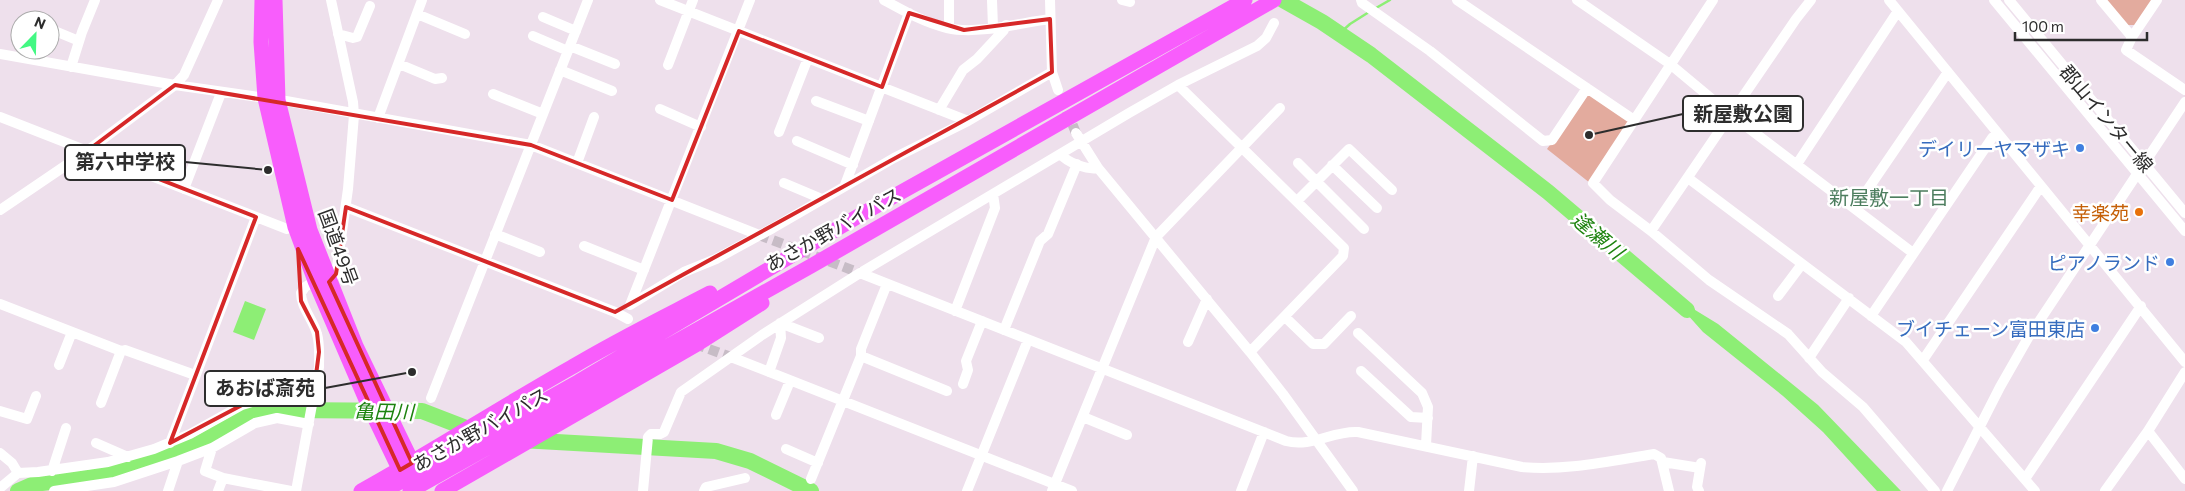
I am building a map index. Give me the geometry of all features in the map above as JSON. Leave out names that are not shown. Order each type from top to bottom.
[{"type":"highway","name":"国道49号","points":[[262,0],[261,42],[294,227],[383,402],[386,425]]},
{"type":"highway","name":"国道49号","points":[[275,0],[272,99],[310,230],[322,282],[367,402],[386,425],[406,466],[428,491]]},
{"type":"highway","name":"あさか野バイパス","points":[[410,491],[581,388],[862,214],[1244,6],[1274,0]]},
{"type":"highway","name":"あさか野バイパス","points":[[384,491],[811,266],[1244,6]]},
{"type":"highway","points":[[362,491],[637,330],[862,214]]},
{"type":"highway","points":[[442,491],[699,343],[783,289],[811,266]]},
{"type":"highway","name":"国道49号","points":[[406,466],[410,491]]},
{"type":"street","points":[[71,67],[95,0]]},
{"type":"street","points":[[0,210],[87,151],[175,85],[184,75],[218,0]]},
{"type":"street","points":[[296,491],[320,352],[317,334],[301,301],[301,292],[305,287],[322,282],[336,274],[346,207],[354,114],[354,102],[331,0]]},
{"type":"street","points":[[378,118],[422,0]]},
{"type":"street","points":[[431,398],[588,0]]},
{"type":"street","points":[[660,0],[968,121]]},
{"type":"street","points":[[668,65],[694,0]]},
{"type":"street","points":[[630,305],[750,0]]},
{"type":"street","points":[[884,0],[909,13],[949,28],[964,30],[1050,19]]},
{"type":"street","points":[[949,0],[949,28]]},
{"type":"street","points":[[992,0],[993,27]]},
{"type":"street","points":[[1050,0],[1052,72],[1058,90]]},
{"type":"street","points":[[1361,0],[1362,3],[1471,82],[1543,141],[1552,140],[1587,88]]},
{"type":"street","points":[[1457,0],[1634,120]]},
{"type":"street","points":[[1577,0],[1670,64],[1730,114],[1913,253]]},
{"type":"street","points":[[1713,0],[1593,183],[1610,200],[1651,231],[1709,280],[1788,334],[1822,372],[1863,407],[1935,491]]},
{"type":"street","points":[[1651,231],[1730,114],[1811,0]]},
{"type":"street","points":[[1889,0],[2185,362]]},
{"type":"street","points":[[1994,0],[2185,231]]},
{"type":"street","name":"郡山インター線","points":[[2009,0],[2185,213]]},
{"type":"street","points":[[2101,0],[2132,38]]},
{"type":"street","points":[[2157,0],[2126,50],[2185,90]]},
{"type":"street","points":[[338,34],[353,38],[357,37],[370,6]]},
{"type":"street","points":[[1797,164],[1898,11]]},
{"type":"street","points":[[845,185],[909,13]]},
{"type":"street","points":[[417,14],[465,34]]},
{"type":"street","points":[[543,17],[576,31]]},
{"type":"street","points":[[644,491],[648,435],[663,433],[682,392],[782,322],[860,273],[1061,154],[1078,138],[1257,46],[1266,38],[1274,24]]},
{"type":"street","points":[[940,110],[959,75],[978,59],[1004,30],[1006,25]]},
{"type":"street","points":[[60,33],[79,41]]},
{"type":"street","points":[[532,36],[615,64]]},
{"type":"street","points":[[0,54],[222,93],[272,99],[531,145],[759,235]]},
{"type":"street","points":[[779,132],[808,58]]},
{"type":"street","points":[[398,64],[435,79],[442,78]]},
{"type":"street","points":[[560,70],[612,91]]},
{"type":"street","points":[[615,312],[684,272],[716,259],[894,158],[968,121],[1052,72]]},
{"type":"street","points":[[1855,208],[1948,72]]},
{"type":"street","points":[[1178,85],[1344,248],[1343,256],[1250,352]]},
{"type":"street","points":[[184,189],[222,93]]},
{"type":"street","points":[[493,94],[543,114]]},
{"type":"street","points":[[816,101],[869,121]]},
{"type":"street","points":[[1947,491],[2024,344],[2091,246],[2185,102]]},
{"type":"street","points":[[1054,488],[1156,237],[1280,108]]},
{"type":"street","points":[[660,110],[701,126]]},
{"type":"street","points":[[0,116],[287,229],[294,227]]},
{"type":"street","points":[[577,162],[594,117]]},
{"type":"street","points":[[1871,316],[1997,133]]},
{"type":"street","points":[[1078,138],[1098,168],[1250,352],[1353,491]]},
{"type":"street","points":[[797,141],[853,165]]},
{"type":"street","points":[[1297,201],[1349,149],[1392,190]]},
{"type":"street","points":[[1061,154],[1064,158],[1077,164],[1092,169],[1098,168]]},
{"type":"street","points":[[1004,330],[1040,241],[1048,234],[1077,164]]},
{"type":"street","points":[[1298,164],[1364,229]]},
{"type":"street","points":[[1332,165],[1377,208]]},
{"type":"street","points":[[1688,178],[1906,342],[2035,491]]},
{"type":"street","points":[[784,182],[822,199]]},
{"type":"street","points":[[1923,360],[2040,186]]},
{"type":"street","points":[[955,311],[996,208],[993,194]]},
{"type":"street","points":[[346,207],[615,312],[628,319]]},
{"type":"street","points":[[170,443],[256,217]]},
{"type":"street","points":[[495,234],[540,252]]},
{"type":"street","points":[[584,246],[644,270]]},
{"type":"street","points":[[1778,296],[1802,264]]},
{"type":"street","points":[[860,273],[1292,443],[1302,443],[1336,434],[1353,432],[1426,445],[1522,467],[1542,469],[1571,467],[1654,454],[1661,458],[1663,462],[1669,491]]},
{"type":"street","points":[[811,479],[861,356],[861,349],[887,284]]},
{"type":"street","points":[[1809,358],[1849,298]]},
{"type":"street","points":[[1188,342],[1207,299]]},
{"type":"street","points":[[0,304],[121,351],[125,350],[195,375]]},
{"type":"street","points":[[2025,479],[2141,306]]},
{"type":"street","points":[[1284,317],[1313,344],[1324,344],[1351,316]]},
{"type":"street","points":[[963,384],[968,370],[966,362],[982,321]]},
{"type":"street","points":[[782,322],[819,338]]},
{"type":"street","points":[[769,372],[782,338],[782,322]]},
{"type":"street","points":[[59,366],[72,332]]},
{"type":"street","points":[[1358,333],[1422,393],[1428,407],[1426,445]]},
{"type":"street","points":[[967,491],[1028,340]]},
{"type":"street","points":[[101,403],[121,351]]},
{"type":"street","points":[[861,356],[947,391]]},
{"type":"street","points":[[731,357],[982,456],[1054,488],[1072,491]]},
{"type":"street","points":[[1361,372],[1411,417],[1428,418]]},
{"type":"street","points":[[2105,491],[2148,431],[2185,372]]},
{"type":"street","points":[[776,415],[790,381]]},
{"type":"street","points":[[0,411],[27,418],[36,396]]},
{"type":"street","points":[[0,488],[18,473],[52,471],[108,462],[170,443],[242,405],[265,398],[313,398]]},
{"type":"street","points":[[1083,417],[1128,435]]},
{"type":"street","points":[[54,491],[75,490],[114,482],[178,462],[212,448],[255,423],[276,418],[309,421]]},
{"type":"street","points":[[52,471],[66,428]]},
{"type":"street","points":[[2148,431],[2185,478]]},
{"type":"street","points":[[1241,491],[1264,432]]},
{"type":"street","points":[[96,443],[128,457]]},
{"type":"street","points":[[212,448],[205,471],[223,478],[291,491]]},
{"type":"street","points":[[786,449],[818,463]]},
{"type":"street","points":[[0,453],[12,463],[18,473]]},
{"type":"street","points":[[1469,491],[1473,456]]},
{"type":"street","points":[[168,491],[178,462]]},
{"type":"street","points":[[1663,462],[1701,465],[1698,487],[1700,491]]},
{"type":"street","points":[[218,491],[223,478]]},
{"type":"street","points":[[704,491],[706,487],[745,478]]},
{"type":"highlighted area","points":[[909,13],[964,30],[1050,19],[1052,72],[615,312],[346,207],[336,274],[329,282],[412,463],[400,470],[298,249],[301,301],[317,332],[319,352],[313,398],[265,398],[242,405],[170,443],[256,217],[87,151],[175,85],[531,145],[672,200],[739,31],[882,87]]},
{"type":"shaded area","points":[[2106,0],[2152,0],[2135,25],[2127,25]]},
{"type":"shaded area","points":[[1588,91],[1631,120],[1590,183],[1547,149]]},
{"type":"shaded area","points":[[1669,294],[1718,324],[1818,405],[1901,491],[1877,491],[1823,432],[1783,396],[1703,332]]},
{"type":"shaded area","points":[[245,301],[266,309],[254,340],[233,332]]},
{"type":"waterway","name":"逢瀬川","points":[[1283,0],[1322,22],[1371,55],[1548,192],[1687,310]]},
{"type":"waterway","points":[[1376,8],[1390,0]]},
{"type":"waterway","points":[[1339,34],[1350,24],[1369,12]]},
{"type":"waterway","name":"亀田川","points":[[18,491],[34,484],[92,477],[142,464],[196,445],[251,414],[283,410],[422,411],[479,433]]},
{"type":"waterway","name":"亀田川","points":[[521,440],[716,451],[750,461],[811,491]]},
{"type":"tunnel","points":[[1061,97],[1076,133]]},
{"type":"tunnel","points":[[759,235],[860,273]]},
{"type":"tunnel","points":[[695,344],[731,357]]},
{"type":"place","name":"新屋敷公園","points":[[1589,135]]},
{"type":"place","name":"デイリーヤマザキ","points":[[2080,148]]},
{"type":"place","name":"第六中学校","points":[[268,170]]},
{"type":"place","name":"幸楽苑","points":[[2139,212]]},
{"type":"place","name":"ピアノランド","points":[[2170,262]]},
{"type":"place","name":"ブイチェーン富田東店","points":[[2095,328]]},
{"type":"place","name":"あおば斎苑","points":[[412,372]]},
{"type":"district","name":"新屋敷一丁目","points":[[1889,197]]}]
